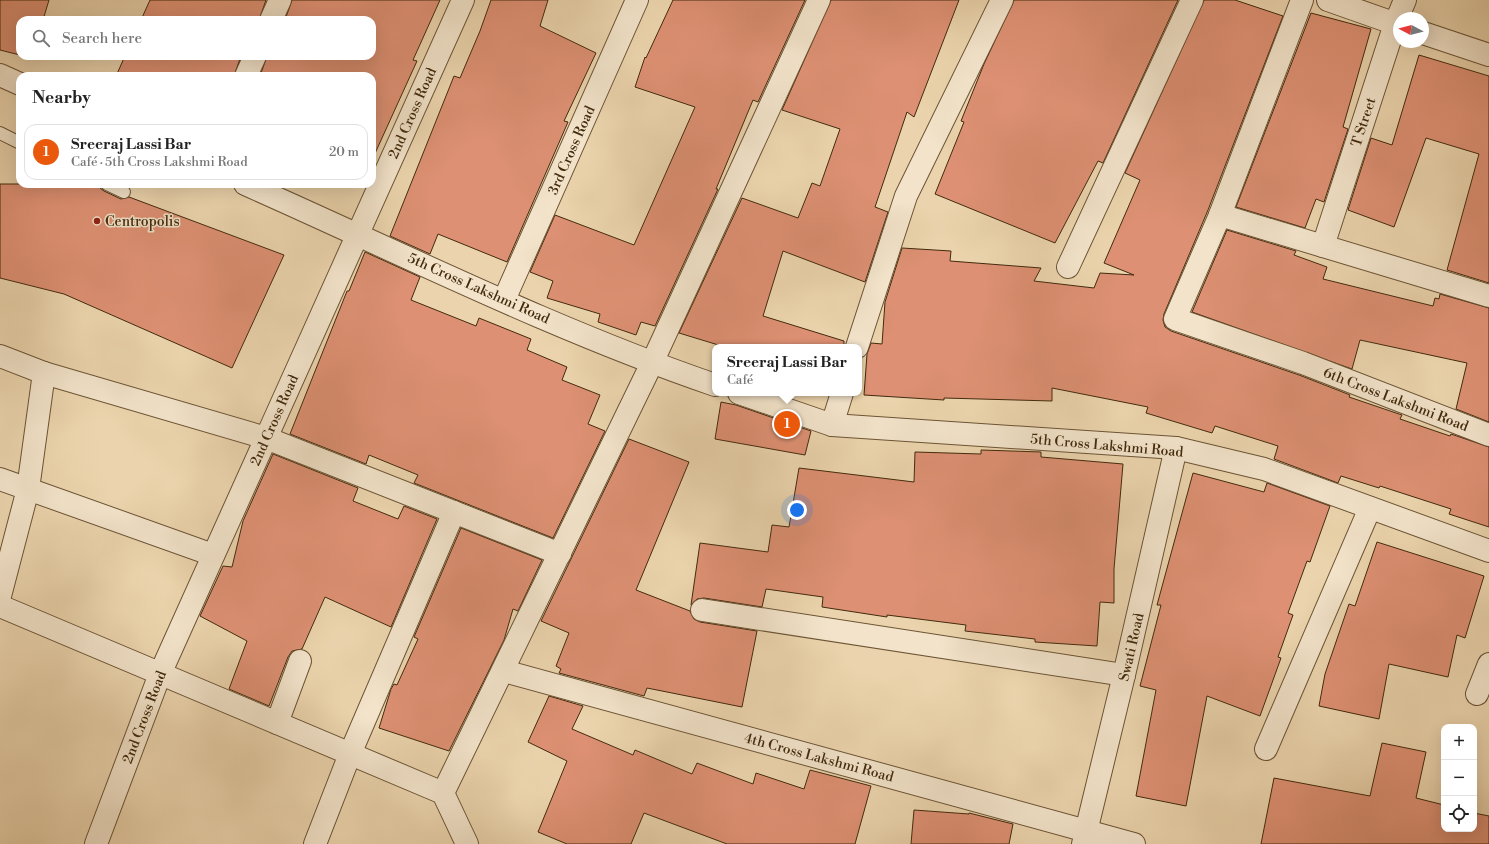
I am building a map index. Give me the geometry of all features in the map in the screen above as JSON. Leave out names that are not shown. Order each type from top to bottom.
[{"type":"street","points":[[273,16],[280,0]]},
{"type":"street","name":"2nd Cross Road","points":[[96,844],[160,674],[462,0]]},
{"type":"street","name":"3rd Cross Road","points":[[504,300],[637,0]]},
{"type":"street","points":[[443,794],[504,671],[652,363],[820,0]]},
{"type":"street","points":[[858,344],[906,196],[1002,0]]},
{"type":"street","points":[[1068,267],[1192,0]]},
{"type":"street","points":[[1302,0],[1220,215],[1489,296]]},
{"type":"street","points":[[1328,0],[1393,24]]},
{"type":"street","name":"T Street","points":[[1401,12],[1405,0]]},
{"type":"street","points":[[1429,35],[1489,55]]},
{"type":"street","name":"T Street","points":[[1323,246],[1393,37]]},
{"type":"street","points":[[248,72],[253,60]]},
{"type":"street","points":[[0,75],[16,82]]},
{"type":"street","name":"5th Cross Lakshmi Road","points":[[254,188],[504,300],[652,363],[712,384]]},
{"type":"street","name":"6th Cross Lakshmi Road","points":[[1220,215],[1175,319],[1302,363],[1489,435]]},
{"type":"street","points":[[0,356],[44,373],[266,438],[560,554]]},
{"type":"street","points":[[0,596],[28,489],[44,373]]},
{"type":"street","name":"5th Cross Lakshmi Road","points":[[747,396],[832,425],[1176,448],[1264,469],[1489,552]]},
{"type":"street","points":[[832,425],[841,396]]},
{"type":"street","name":"Swati Road","points":[[1084,837],[1124,675],[1176,448]]},
{"type":"street","points":[[0,479],[213,555]]},
{"type":"street","points":[[1266,749],[1370,508]]},
{"type":"street","points":[[315,844],[350,754],[454,512]]},
{"type":"street","points":[[0,606],[443,794],[467,844]]},
{"type":"street","points":[[702,610],[1124,675]]},
{"type":"street","points":[[277,723],[300,661]]},
{"type":"street","points":[[1477,694],[1489,664]]},
{"type":"street","name":"4th Cross Lakshmi Road","points":[[504,671],[1084,837],[1134,844]]},
{"type":"lane","points":[[0,133],[16,140]]},
{"type":"lane","points":[[116,188],[124,192]]},
{"type":"building","points":[[0,0],[49,0],[44,16],[16,16],[16,54],[0,50]]},
{"type":"building","points":[[150,0],[266,0],[260,16],[143,16]]},
{"type":"building","points":[[292,0],[440,0],[413,60],[417,61],[376,151],[376,72],[261,72],[266,60],[376,60],[376,16],[286,16]]},
{"type":"building","points":[[491,0],[548,0],[540,26],[596,53],[564,121],[568,122],[507,262],[438,234],[430,254],[390,236],[454,76],[460,78],[480,31]]},
{"type":"building","points":[[673,0],[805,0],[758,102],[753,100],[716,189],[718,189],[655,326],[641,322],[636,335],[598,322],[600,314],[547,298],[553,281],[530,272],[555,215],[634,245],[695,107],[635,87],[645,57],[646,58]]},
{"type":"building","points":[[831,0],[959,0],[914,117],[907,112],[875,207],[888,212],[865,282],[783,251],[763,316],[844,341],[844,344],[715,344],[679,333],[742,198],[798,218],[812,183],[820,186],[840,129],[782,110]]},
{"type":"building","points":[[1014,0],[1178,0],[1103,163],[1098,161],[1055,243],[935,194],[964,122],[961,121],[984,64]]},
{"type":"building","points":[[1204,0],[1235,0],[1283,16],[1208,210],[1164,314],[1163,320],[1165,327],[1171,331],[1299,375],[1350,395],[1349,397],[1402,415],[1400,419],[1450,436],[1451,434],[1489,447],[1489,527],[1449,514],[1451,509],[1380,486],[1379,488],[1341,476],[1338,483],[1274,459],[1278,446],[1215,426],[1212,433],[1146,413],[1148,407],[1052,388],[1052,401],[944,398],[944,400],[864,395],[867,354],[871,343],[882,344],[885,302],[902,248],[951,251],[950,261],[1041,268],[1034,281],[1094,288],[1100,273],[1134,275],[1104,263],[1140,180],[1125,173]]},
{"type":"building","points":[[1311,13],[1371,29],[1343,127],[1348,129],[1324,202],[1316,199],[1305,228],[1236,207]]},
{"type":"building","points":[[1419,55],[1489,76],[1489,283],[1447,270],[1479,154],[1426,138],[1394,227],[1348,210],[1371,138],[1392,145]]},
{"type":"building","points":[[123,60],[240,60],[235,72],[118,72]]},
{"type":"building","name":"Centropolis","points":[[0,184],[16,184],[16,188],[100,188],[121,199],[129,197],[284,255],[232,368],[64,294],[0,278]]},
{"type":"building","points":[[1227,230],[1296,251],[1294,255],[1327,267],[1323,279],[1433,306],[1435,298],[1439,299],[1440,294],[1489,308],[1489,422],[1456,409],[1467,363],[1360,340],[1352,369],[1192,312]]},
{"type":"building","points":[[365,252],[420,277],[411,300],[476,326],[479,318],[531,339],[527,350],[567,367],[562,380],[600,395],[588,424],[605,431],[553,538],[414,483],[418,475],[369,455],[366,464],[290,434],[347,291],[349,291]]},
{"type":"building","points":[[721,402],[736,405],[811,431],[805,455],[715,439]]},
{"type":"building","points":[[629,439],[689,462],[636,590],[690,611],[694,619],[700,622],[757,631],[742,707],[647,688],[644,696],[559,673],[561,669],[556,666],[569,633],[541,621]]},
{"type":"building","points":[[981,450],[1041,452],[1041,457],[1123,464],[1114,569],[1114,603],[1100,602],[1097,646],[1035,642],[1035,639],[965,631],[966,625],[887,615],[887,617],[822,607],[823,597],[766,589],[762,607],[704,598],[697,599],[691,605],[700,543],[768,552],[772,525],[789,527],[799,468],[914,482],[915,452],[981,454]]},
{"type":"building","points":[[273,454],[358,488],[353,501],[398,519],[404,506],[437,519],[391,627],[325,597],[302,649],[292,651],[288,657],[269,706],[229,689],[247,641],[200,616],[223,566],[232,567],[243,521]]},
{"type":"building","points":[[1193,473],[1264,492],[1267,483],[1330,506],[1310,562],[1307,561],[1288,613],[1293,615],[1278,657],[1281,658],[1260,716],[1207,696],[1186,806],[1136,796],[1156,690],[1140,686],[1161,605],[1157,605]]},
{"type":"building","points":[[461,528],[542,560],[518,611],[513,609],[504,640],[449,751],[379,728],[391,689],[394,684],[397,685],[418,639],[414,637]]},
{"type":"building","points":[[1377,542],[1484,576],[1465,638],[1457,635],[1448,677],[1389,664],[1379,719],[1319,706],[1325,674],[1349,604],[1355,606]]},
{"type":"building","points":[[549,696],[583,706],[572,729],[633,755],[635,750],[692,774],[697,763],[753,784],[756,773],[804,789],[810,770],[871,786],[855,844],[727,844],[644,813],[631,844],[567,844],[538,832],[567,761],[528,742]]},
{"type":"building","points":[[1382,743],[1426,752],[1416,798],[1441,804],[1441,832],[1477,832],[1477,814],[1489,816],[1489,844],[1261,844],[1274,778],[1370,796]]},
{"type":"building","points":[[914,810],[969,813],[1013,824],[1009,844],[911,844]]},
{"type":"place","name":"Centropolis","points":[[97,221]]},
{"type":"place","name":"Sreeraj Lassi Bar","points":[[787,424]]}]
